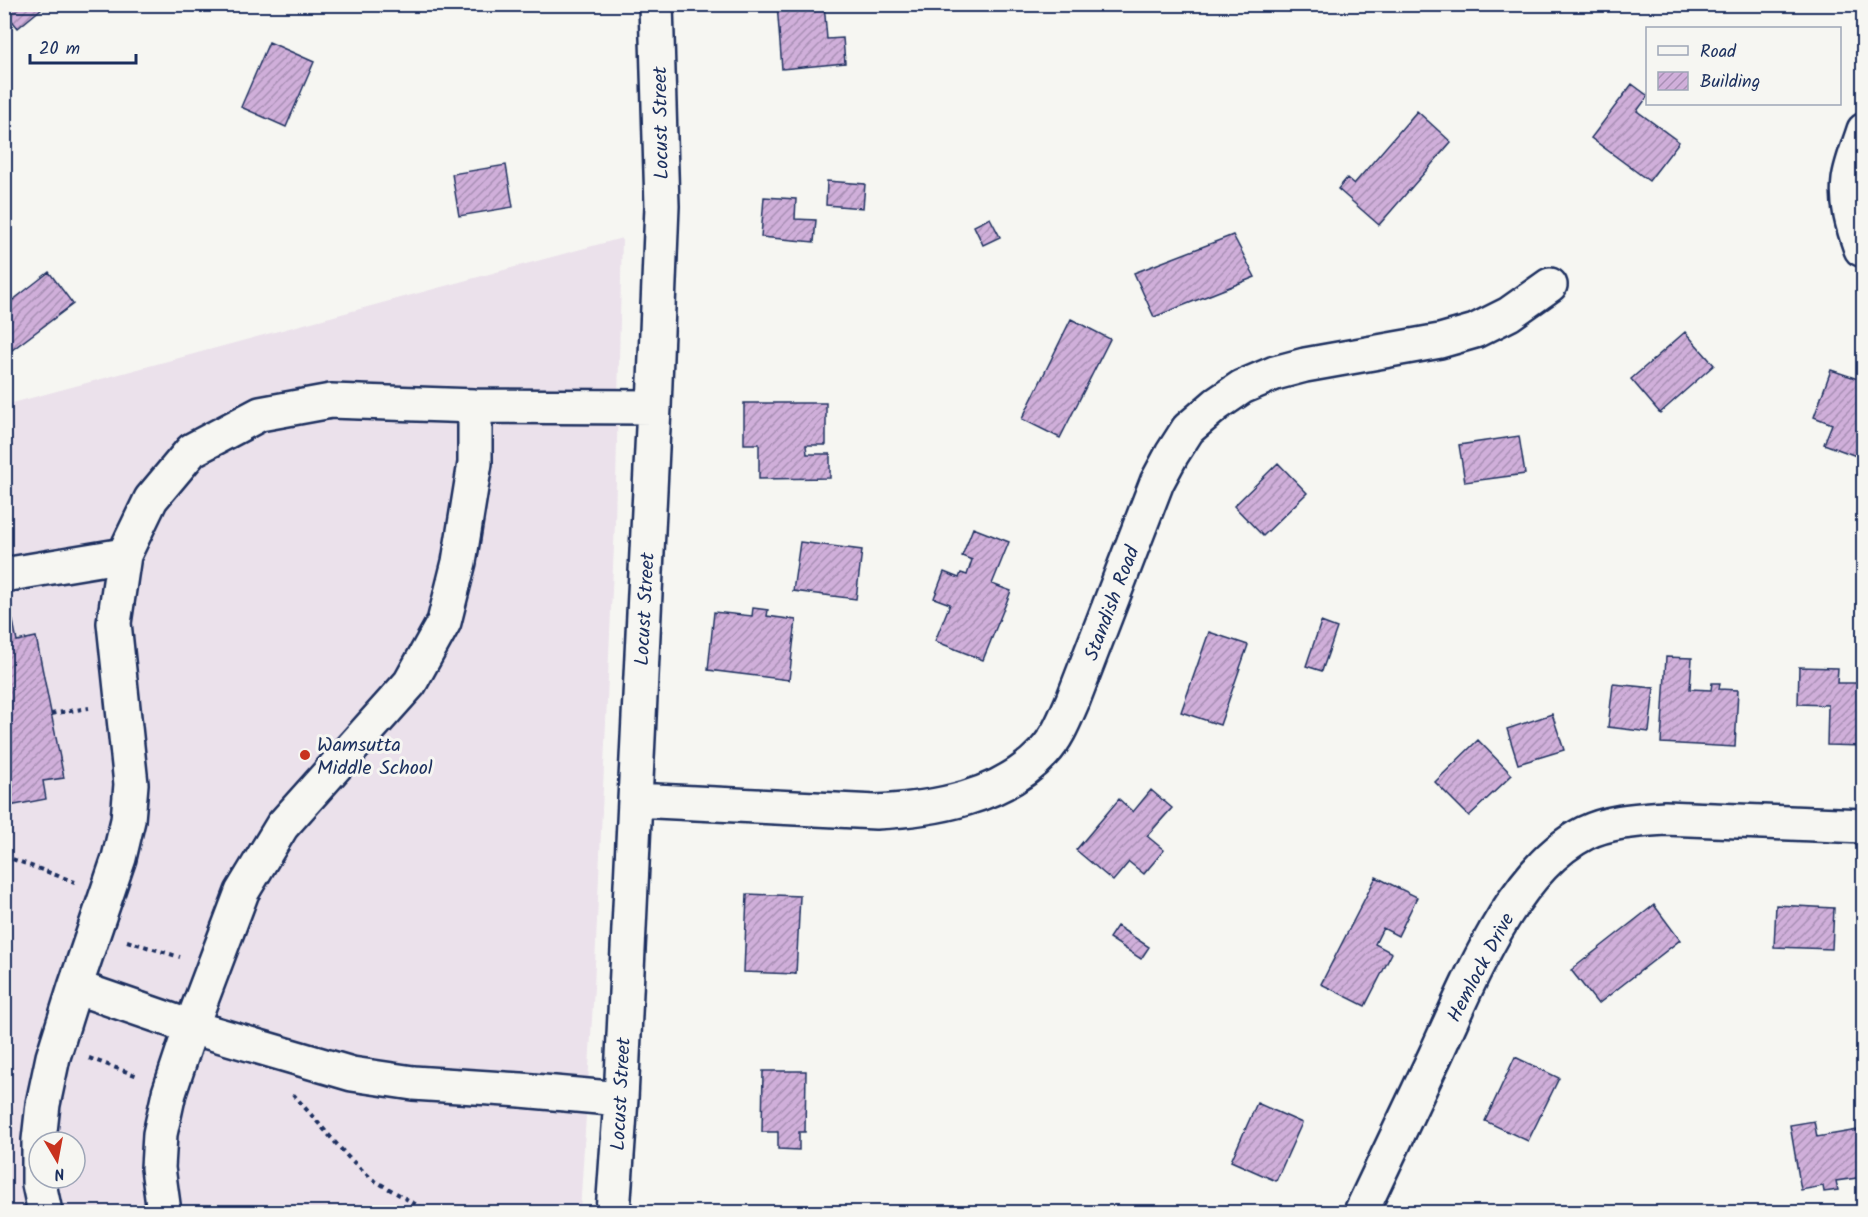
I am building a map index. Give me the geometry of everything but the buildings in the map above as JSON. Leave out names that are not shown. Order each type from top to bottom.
[{"type":"street","name":"Locust Street","points":[[613,1212],[621,1099],[662,206],[656,4]]},
{"type":"street","points":[[1863,130],[1849,178],[1852,223],[1863,250]]},
{"type":"street","name":"Standish Road","points":[[635,800],[876,812],[903,811],[956,801],[1004,782],[1026,768],[1045,751],[1061,728],[1157,482],[1188,429],[1217,404],[1242,387],[1275,373],[1475,331],[1509,314],[1550,285]]},
{"type":"street","points":[[45,1212],[39,1184],[39,1140],[43,1104],[56,1048],[119,858],[128,820],[131,784],[114,623],[124,555],[151,499],[192,450],[260,414],[331,401],[475,406],[654,407]]},
{"type":"street","points":[[164,1212],[158,1168],[159,1134],[169,1094],[191,1027],[242,892],[282,826],[410,683],[444,622],[459,562],[475,463],[475,406]]},
{"type":"street","points":[[4,574],[124,555]]},
{"type":"street","name":"Hemlock Drive","points":[[1361,1212],[1483,952],[1521,892],[1555,854],[1584,834],[1600,827],[1636,820],[1665,818],[1863,826]]},
{"type":"street","points":[[75,987],[191,1027],[352,1074],[413,1083],[621,1099]]},
{"type":"path","points":[[51,714],[90,708]]},
{"type":"path","points":[[4,856],[76,882]]},
{"type":"path","points":[[120,939],[184,959]]},
{"type":"path","points":[[83,1056],[147,1080]]},
{"type":"path","points":[[293,1094],[348,1157],[372,1179],[429,1212]]},
{"type":"shaded area","name":"Wamsutta Middle School","points":[[622,238],[615,523],[594,987],[580,1212],[5,1212],[5,405]]},
{"type":"place","name":"Wamsutta Middle School","points":[[305,755]]}]
